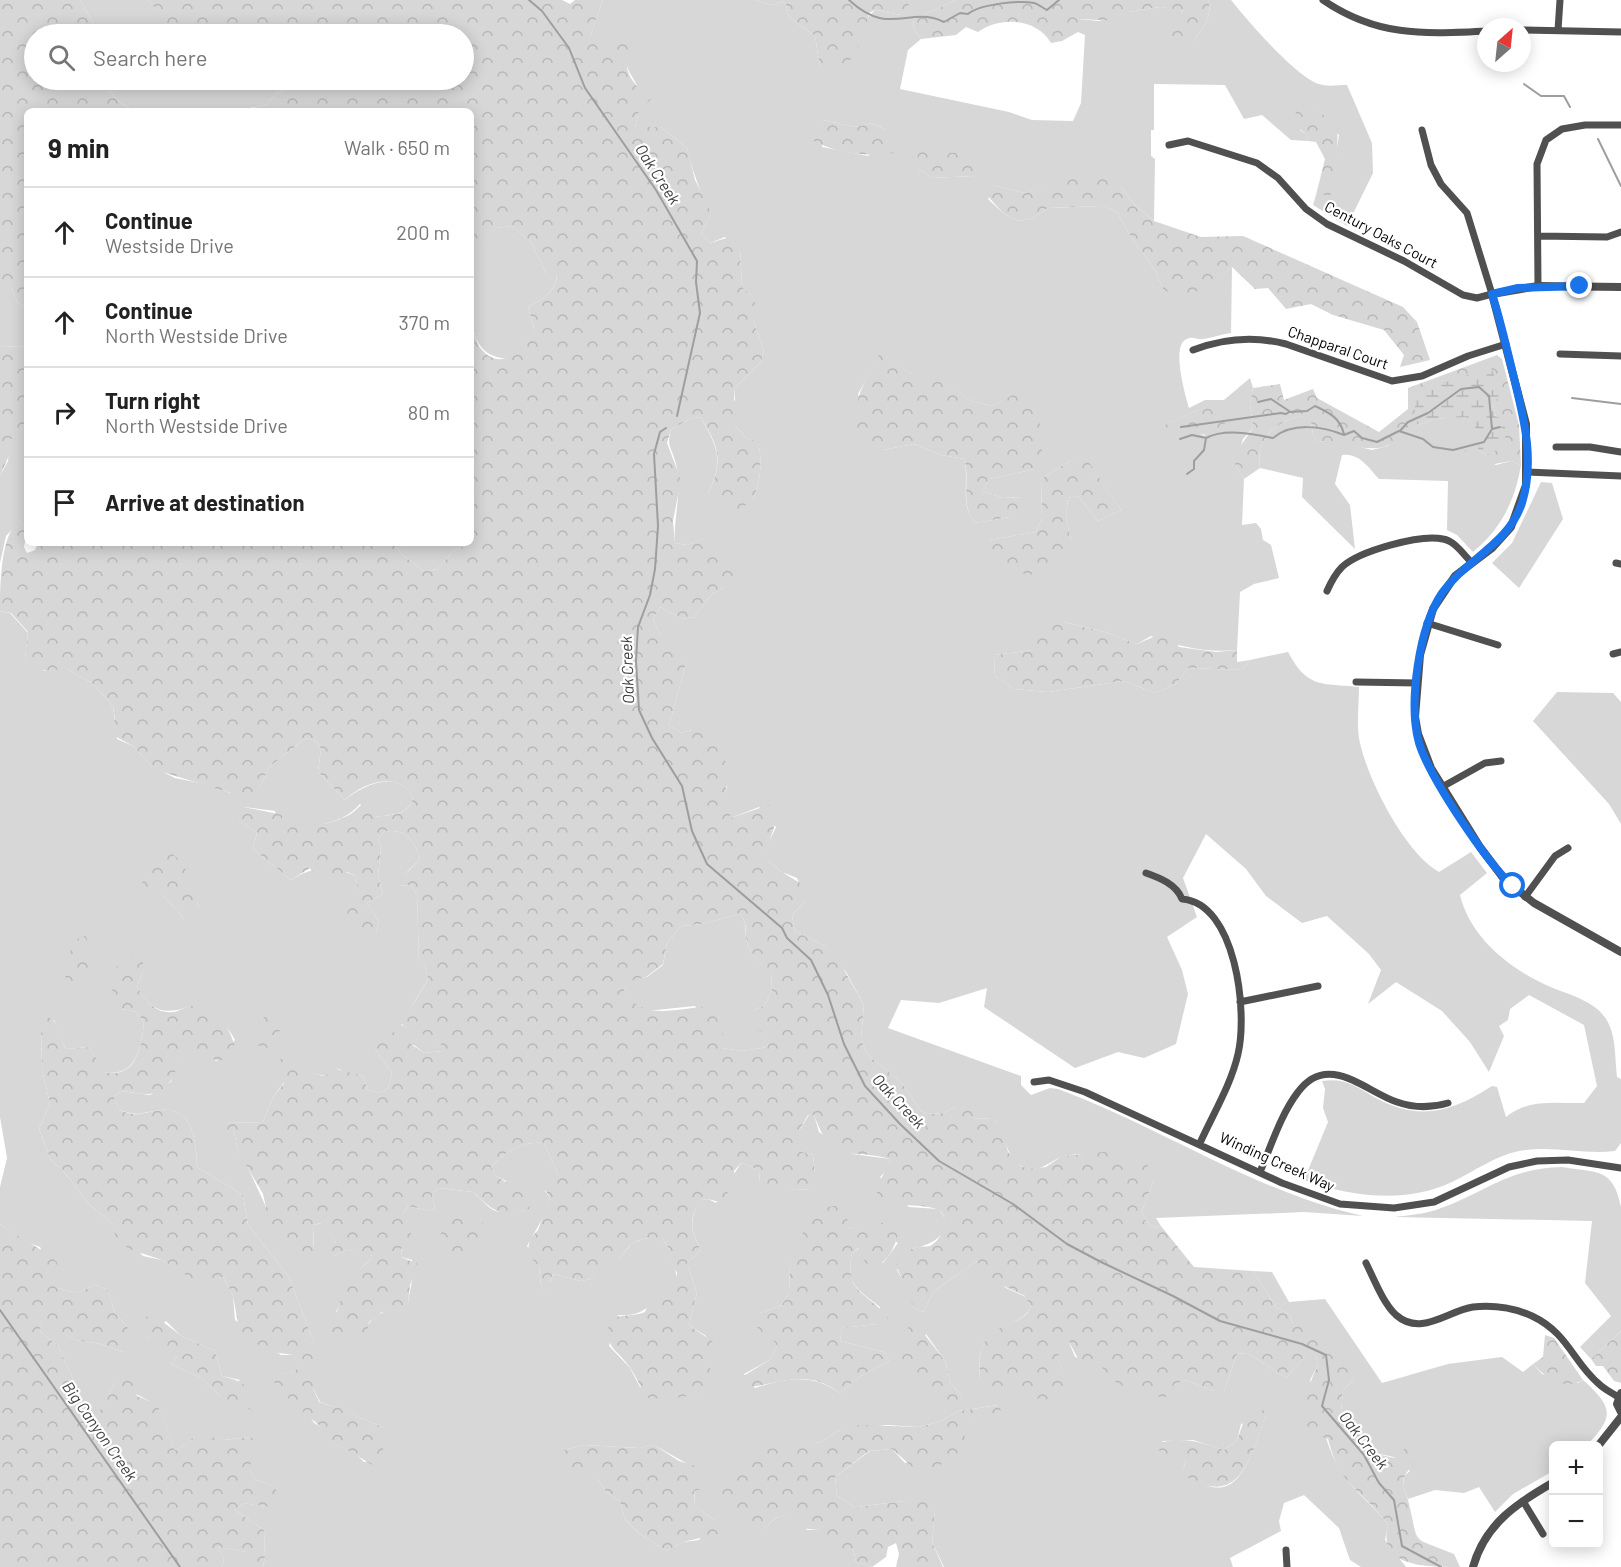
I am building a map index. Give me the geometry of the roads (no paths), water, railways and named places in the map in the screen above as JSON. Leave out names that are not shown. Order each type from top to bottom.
[{"type":"street","points":[[1323,0],[1352,18],[1381,29],[1421,34],[1477,31]]},
{"type":"street","points":[[1558,30],[1560,0]]},
{"type":"street","points":[[1531,30],[1621,32]]},
{"type":"street","points":[[1538,286],[1537,164],[1546,140],[1562,129],[1621,125]]},
{"type":"street","points":[[1422,130],[1436,175],[1467,213],[1492,294],[1526,424],[1527,472],[1521,504],[1511,527],[1492,548],[1455,576],[1440,596],[1427,623],[1417,683],[1415,717],[1419,743],[1442,787],[1496,870],[1525,897],[1621,952]]},
{"type":"street","name":"Century Oaks Court","points":[[1169,145],[1188,141],[1257,163],[1278,178],[1306,209],[1327,224],[1404,261],[1463,295],[1477,298],[1492,294]]},
{"type":"street","points":[[1538,236],[1607,237],[1621,232]]},
{"type":"street","points":[[1492,294],[1538,286],[1621,287]]},
{"type":"street","name":"Chapparal Court","points":[[1193,350],[1218,342],[1271,340],[1392,381],[1422,376],[1468,356],[1506,344]]},
{"type":"street","points":[[1560,354],[1621,356]]},
{"type":"street","points":[[1556,447],[1590,447],[1621,452]]},
{"type":"street","points":[[1527,472],[1621,476]]},
{"type":"street","points":[[1327,591],[1334,576],[1343,566],[1378,549],[1443,539],[1454,544],[1471,562]]},
{"type":"street","points":[[1427,623],[1498,645]]},
{"type":"street","points":[[1613,654],[1621,652]]},
{"type":"street","points":[[1356,682],[1417,683]]},
{"type":"street","points":[[1442,787],[1485,763],[1501,761]]},
{"type":"street","points":[[1525,897],[1555,856],[1568,848]]},
{"type":"street","points":[[1146,873],[1170,885],[1179,892],[1182,899],[1202,905],[1217,921],[1230,951],[1240,1002],[1242,1029],[1238,1055],[1200,1143]]},
{"type":"street","points":[[1240,1002],[1318,986]]},
{"type":"street","points":[[1260,1172],[1298,1091],[1322,1076],[1346,1076],[1386,1098],[1410,1105],[1420,1107],[1448,1103]]},
{"type":"street","name":"Winding Creek Way","points":[[1034,1082],[1049,1080],[1071,1086],[1309,1194],[1340,1204],[1394,1208],[1434,1202],[1509,1167],[1537,1161],[1568,1160],[1621,1168]]},
{"type":"street","points":[[1366,1263],[1396,1315],[1412,1324],[1428,1324],[1472,1308],[1513,1309],[1533,1317],[1551,1329],[1570,1347],[1599,1385],[1620,1395],[1617,1404],[1621,1412]]},
{"type":"street","points":[[1603,1441],[1621,1418]]},
{"type":"street","points":[[1473,1567],[1490,1530],[1510,1509],[1549,1485]]},
{"type":"street","points":[[1523,1501],[1543,1534]]},
{"type":"street","points":[[1286,1550],[1287,1567]]},
{"type":"waterway","name":"Oak Creek","points":[[529,0],[542,11],[569,48],[585,88],[656,190],[697,261],[696,282],[700,313],[677,416]]},
{"type":"waterway","points":[[849,0],[863,11],[876,17],[888,19],[920,17],[944,22],[960,13],[968,14],[990,5],[1027,2],[1047,10],[1059,0]]},
{"type":"waterway","points":[[1524,84],[1541,96],[1564,96],[1570,107]]},
{"type":"waterway","points":[[1598,139],[1621,186]]},
{"type":"waterway","points":[[1400,431],[1408,422],[1428,413],[1461,389],[1479,387],[1489,396],[1492,429]]},
{"type":"waterway","points":[[1572,398],[1621,404]]},
{"type":"waterway","points":[[1258,402],[1271,399],[1289,411]]},
{"type":"waterway","points":[[1181,427],[1307,411],[1315,406],[1334,417],[1344,434]]},
{"type":"waterway","points":[[1187,474],[1194,469],[1194,461],[1204,450],[1206,438],[1222,433],[1273,438],[1289,430],[1307,427],[1326,429],[1344,435],[1354,431],[1362,438],[1377,442],[1399,431],[1423,439],[1433,447],[1453,450],[1484,442],[1492,429],[1500,427]]},
{"type":"waterway","name":"Oak Creek","points":[[666,428],[660,432],[654,454],[658,526],[655,569],[650,595],[638,627],[636,661],[639,710],[652,738],[682,786],[692,831],[707,864],[782,928],[787,938],[811,960],[828,995],[844,1044],[865,1086],[939,1161],[1013,1204],[1067,1244],[1101,1262],[1220,1321],[1302,1344],[1326,1355],[1329,1380],[1322,1406],[1364,1455],[1379,1483],[1394,1500],[1402,1546],[1441,1567]]},
{"type":"waterway","points":[[1180,439],[1192,435],[1206,438]]},
{"type":"waterway","name":"Big Canyon Creek","points":[[0,1310],[180,1567]]}]
